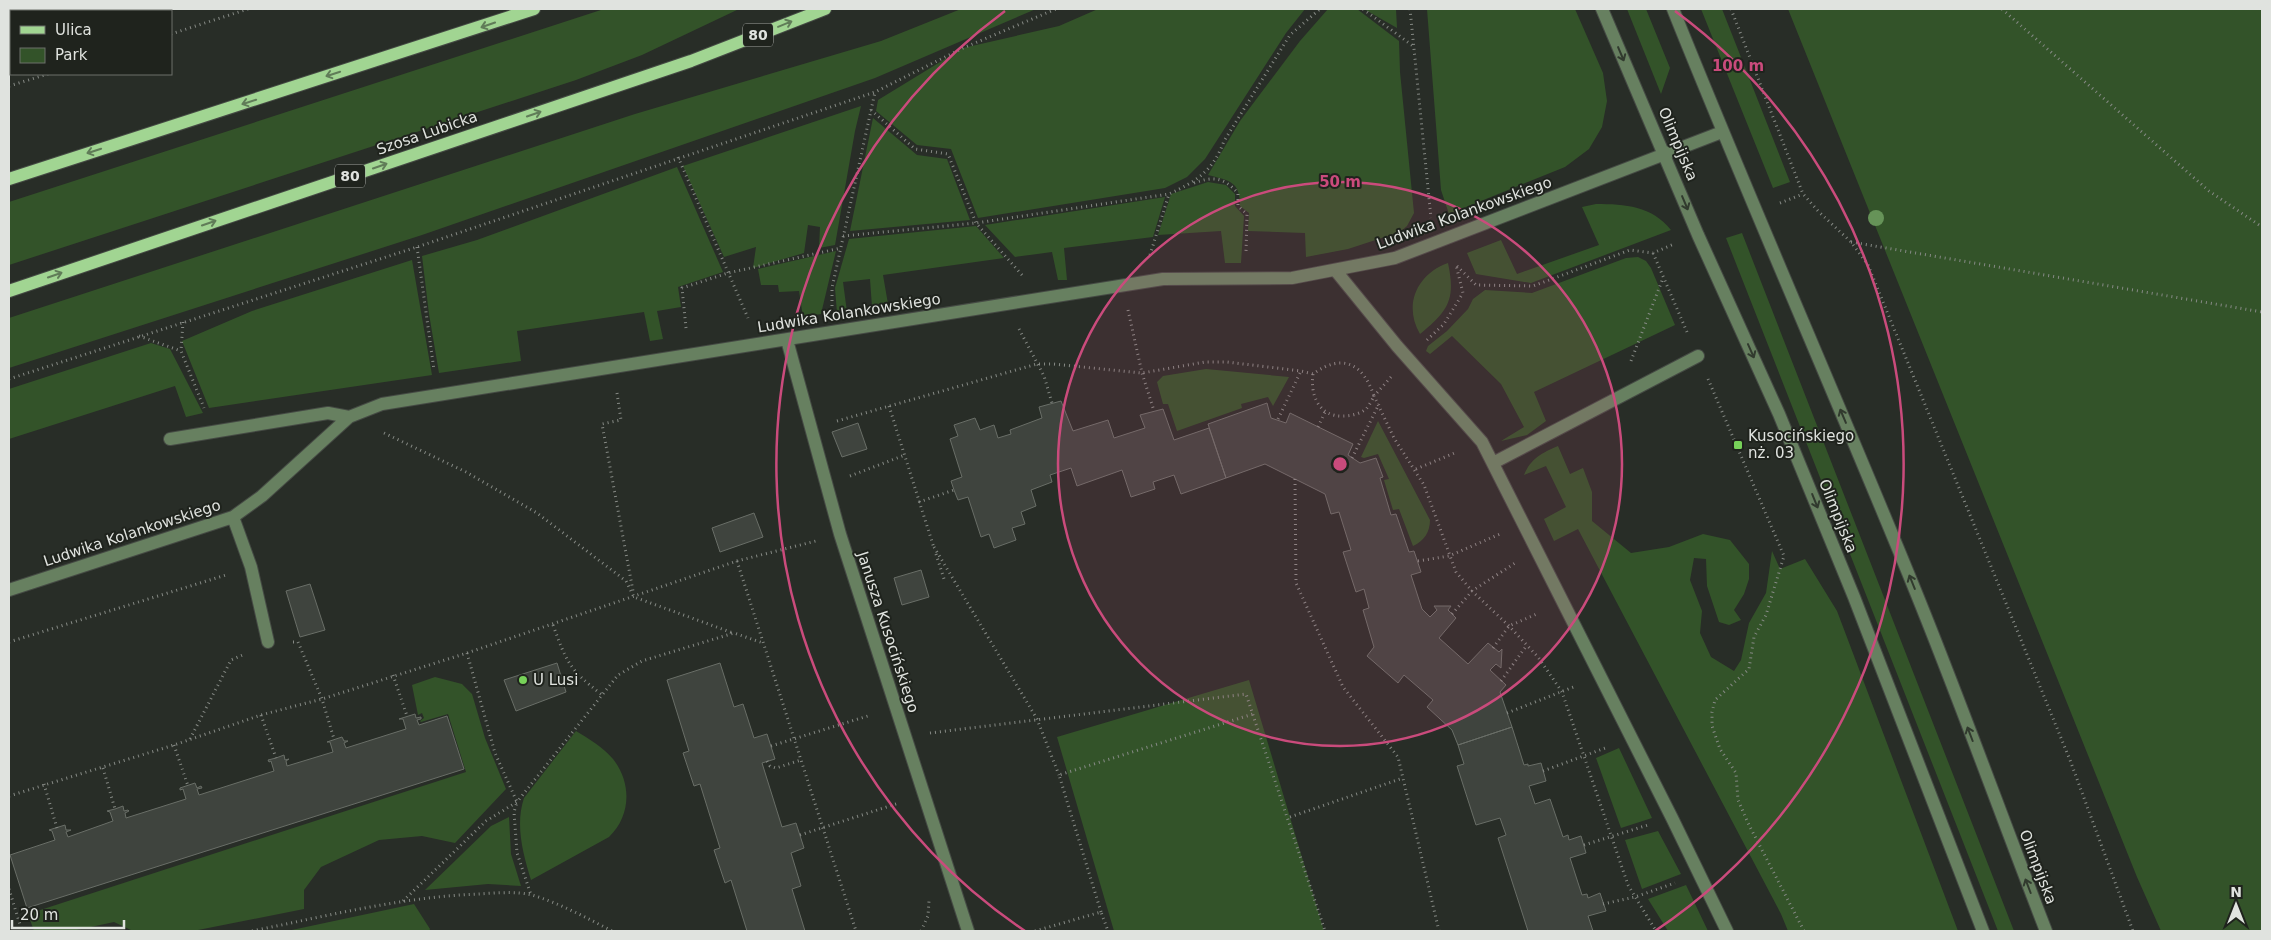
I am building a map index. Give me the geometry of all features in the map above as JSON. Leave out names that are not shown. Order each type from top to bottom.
[{"type":"main road","points":[[9,179],[534,9]]},
{"type":"main road","name":"Szosa Lubicka","points":[[9,291],[691,62],[825,9]]},
{"type":"street","name":"Olimpijska","points":[[1602,9],[1698,234],[1779,414],[1854,597],[1983,931]]},
{"type":"street","name":"Olimpijska","points":[[1673,9],[1722,132],[1916,593],[2046,931]]},
{"type":"street","name":"Ludwika Kolankowskiego","points":[[9,590],[233,517],[262,496],[349,417],[382,404],[1164,279],[1246,280],[1292,278],[1336,271],[1395,258],[1722,132]]},
{"type":"street","points":[[1336,271],[1408,358],[1482,442],[1600,674],[1727,931]]},
{"type":"street","name":"Janusza Kusocińskiego","points":[[787,340],[810,430],[840,534],[968,931]]},
{"type":"street","points":[[1494,463],[1698,356]]},
{"type":"street","points":[[170,439],[328,413],[349,417]]},
{"type":"street","points":[[233,517],[251,567],[268,642]]},
{"type":"path","points":[[172,34],[248,9]]},
{"type":"path","points":[[9,379],[417,247],[678,157],[875,92],[963,48],[1056,9]]},
{"type":"path","points":[[1191,184],[1206,172],[1218,158],[1224,141],[1290,35],[1320,9]]},
{"type":"path","points":[[1363,9],[1413,46]]},
{"type":"path","points":[[1410,9],[1432,223]]},
{"type":"path","points":[[1731,9],[1803,194],[1818,211],[1852,242],[1868,265],[2070,760],[2133,931]]},
{"type":"path","points":[[2002,9],[2209,191],[2262,227]]},
{"type":"path","points":[[9,86],[45,75]]},
{"type":"path","points":[[833,332],[832,288],[875,92]]},
{"type":"path","points":[[871,110],[916,149],[948,154],[976,223],[1042,298]]},
{"type":"path","points":[[678,157],[760,344]]},
{"type":"path","points":[[843,236],[976,223],[1169,194],[1209,178],[1227,181],[1238,193],[1238,206],[1247,214],[1246,280]]},
{"type":"path","points":[[1142,283],[1169,194]]},
{"type":"path","points":[[1756,212],[1803,194]]},
{"type":"path","points":[[1313,374],[1313,393],[1318,405],[1324,412],[1337,416],[1351,416],[1366,409],[1374,396],[1408,358],[1444,324],[1463,293],[1456,265],[1476,285],[1533,286],[1630,250],[1653,253],[1698,234]]},
{"type":"path","points":[[1852,242],[2262,312]]},
{"type":"path","points":[[417,247],[438,396]]},
{"type":"path","points":[[689,356],[682,288],[728,273],[841,248]]},
{"type":"path","points":[[1653,253],[1784,556],[1766,615],[1754,637],[1749,669],[1715,700],[1712,712],[1712,726],[1720,749],[1736,773],[1738,800],[1748,823],[1804,931]]},
{"type":"path","points":[[1616,399],[1663,277]]},
{"type":"path","points":[[1123,286],[1142,372],[1154,411]]},
{"type":"path","points":[[1007,304],[1044,376],[1052,403]]},
{"type":"path","points":[[183,322],[181,351],[214,432]]},
{"type":"path","points":[[139,336],[181,351]]},
{"type":"path","points":[[810,430],[1037,364],[1142,372],[1205,362],[1227,362],[1313,374],[1325,366],[1342,362],[1358,368],[1366,377],[1394,438],[1416,469],[1432,503],[1456,572],[1472,591],[1527,645],[1554,678],[1562,692],[1585,756],[1610,836],[1635,897],[1656,931]]},
{"type":"path","points":[[614,368],[621,420],[602,424],[634,597]]},
{"type":"path","points":[[1278,419],[1302,371]]},
{"type":"path","points":[[1352,458],[1379,404]]},
{"type":"path","points":[[889,406],[945,582]]},
{"type":"path","points":[[1318,427],[1324,412]]},
{"type":"path","points":[[349,417],[466,472],[537,513],[626,581],[634,597],[763,643]]},
{"type":"path","points":[[1416,469],[1482,442]]},
{"type":"path","points":[[826,485],[904,455]]},
{"type":"path","points":[[1295,479],[1296,583],[1343,687],[1398,757],[1439,931]]},
{"type":"path","points":[[919,502],[954,490]]},
{"type":"path","points":[[1418,561],[1449,556],[1524,523]]},
{"type":"path","points":[[9,796],[44,784],[103,768],[261,715],[322,699],[467,653],[737,561],[840,534]]},
{"type":"path","points":[[934,548],[1037,719],[1059,775],[1108,931]]},
{"type":"path","points":[[1452,614],[1472,591],[1536,549]]},
{"type":"path","points":[[737,561],[856,931]]},
{"type":"path","points":[[9,642],[251,567]]},
{"type":"path","points":[[1494,648],[1509,626],[1563,602]]},
{"type":"path","points":[[553,625],[570,667],[601,694]]},
{"type":"path","points":[[403,901],[486,822],[517,802],[618,675],[642,661],[734,633]]},
{"type":"path","points":[[189,739],[231,660],[268,642],[298,642],[322,699],[334,739]]},
{"type":"path","points":[[1501,681],[1527,645]]},
{"type":"path","points":[[467,653],[495,752],[517,802],[514,812],[517,854],[531,895]]},
{"type":"path","points":[[1507,713],[1562,692],[1600,674]]},
{"type":"path","points":[[393,675],[407,716]]},
{"type":"path","points":[[904,736],[1246,694],[1325,931]]},
{"type":"path","points":[[771,746],[895,707]]},
{"type":"path","points":[[1059,775],[1253,714]]},
{"type":"path","points":[[261,715],[276,758]]},
{"type":"path","points":[[1543,771],[1632,738]]},
{"type":"path","points":[[174,745],[188,786]]},
{"type":"path","points":[[767,761],[770,766],[776,768],[800,760]]},
{"type":"path","points":[[103,768],[115,809]]},
{"type":"path","points":[[1290,817],[1403,778]]},
{"type":"path","points":[[44,784],[57,828]]},
{"type":"path","points":[[800,835],[923,794]]},
{"type":"path","points":[[1584,845],[1672,818]]},
{"type":"path","points":[[1604,904],[1635,897],[1700,874]]},
{"type":"path","points":[[9,889],[22,931]]},
{"type":"path","points":[[252,931],[403,901],[444,896],[531,895],[583,916],[612,931]]},
{"type":"path","points":[[921,931],[928,916],[930,896]]},
{"type":"path","points":[[1035,931],[1101,912]]},
{"type":"green space","points":[[604,9],[739,9],[642,55],[576,80],[9,265],[9,202]]},
{"type":"green space","points":[[961,9],[1036,9],[875,78],[422,235],[9,368],[9,318],[635,114],[881,41]]},
{"type":"green space","points":[[1098,9],[1305,9],[1286,33],[1205,159],[1187,177],[1165,188],[978,218],[951,149],[917,145],[876,111],[878,100],[963,48],[1059,26]]},
{"type":"green space","points":[[1328,9],[1357,9],[1399,41],[1400,72],[1414,213],[1407,226],[1400,232],[1348,249],[1306,257],[1305,233],[1248,231],[1249,213],[1240,206],[1240,198],[1236,187],[1228,181],[1208,175],[1240,121],[1300,41]]},
{"type":"green space","points":[[1364,9],[1396,9],[1397,28]]},
{"type":"green space","points":[[1427,9],[1575,9],[1603,73],[1607,101],[1602,127],[1589,149],[1565,167],[1449,214],[1441,190]]},
{"type":"green space","points":[[1627,9],[1646,9],[1670,68],[1661,94]]},
{"type":"green space","points":[[1701,9],[1722,9],[1790,182],[1773,188]]},
{"type":"green space","points":[[1788,9],[2262,9],[2262,931],[2161,931],[2137,877]]},
{"type":"green space","points":[[861,106],[835,245],[819,248],[820,227],[808,225],[804,253],[753,268],[756,247],[724,257],[683,166]]},
{"type":"green space","points":[[873,118],[917,155],[947,159],[970,220],[850,231]]},
{"type":"green space","points":[[677,167],[723,272],[678,287],[681,307],[657,311],[663,339],[650,341],[644,312],[517,331],[521,361],[439,373],[422,256],[477,240]]},
{"type":"green space","points":[[1208,182],[1226,185],[1235,194],[1235,206],[1244,216],[1241,263],[1225,263],[1221,231],[1158,235],[1171,194]]},
{"type":"green space","points":[[1165,197],[1153,237],[1064,248],[1067,280],[1058,280],[1052,252],[1015,257],[985,225]]},
{"type":"green space","points":[[1596,204],[1627,206],[1647,211],[1664,222],[1671,230],[1531,283],[1476,274],[1467,253],[1501,240],[1517,274],[1599,245],[1582,207]]},
{"type":"green space","points":[[976,226],[1004,258],[883,275],[888,304],[872,307],[870,279],[843,282],[847,312],[837,313],[835,288],[849,239]]},
{"type":"green space","points":[[1742,233],[2014,931],[1998,931],[1726,238]]},
{"type":"green space","points":[[836,251],[821,314],[803,317],[799,291],[779,292],[778,285],[761,285],[758,269]]},
{"type":"green space","points":[[1638,257],[1646,261],[1651,268],[1675,325],[1534,392],[1546,421],[1527,435],[1501,441],[1524,427],[1501,384],[1452,336],[1430,354],[1426,351],[1428,346],[1447,331],[1468,309],[1473,299],[1485,290],[1532,293],[1626,258]]},
{"type":"green space","points":[[412,260],[432,375],[209,408],[182,341],[252,311]]},
{"type":"green space","points":[[1448,263],[1451,286],[1448,304],[1437,318],[1420,334],[1413,312],[1416,292],[1428,275]]},
{"type":"green space","points":[[151,343],[170,349],[203,413],[186,417],[175,386],[9,439],[9,389]]},
{"type":"green space","points":[[1206,369],[1289,377],[1273,406],[1268,397],[1241,404],[1242,408],[1177,431],[1168,404],[1163,404],[1157,382],[1163,376]]},
{"type":"green space","points":[[1378,421],[1430,520],[1426,536],[1413,546],[1399,509],[1393,510],[1384,480],[1389,479],[1378,454],[1364,458],[1361,457]]},
{"type":"green space","points":[[1558,446],[1570,474],[1583,468],[1592,492],[1592,521],[1631,553],[1669,547],[1703,534],[1730,540],[1749,564],[1749,579],[1744,594],[1734,610],[1741,620],[1729,625],[1719,622],[1707,586],[1706,559],[1694,558],[1690,580],[1702,611],[1700,633],[1711,657],[1734,671],[1741,660],[1749,623],[1766,593],[1772,551],[1780,569],[1805,559],[1837,611],[1958,931],[1788,931],[1781,914],[1578,529],[1554,541],[1544,519],[1566,507],[1546,466],[1524,475],[1530,464],[1538,457]]},
{"type":"green space","points":[[435,677],[462,684],[472,694],[485,738],[506,789],[455,843],[422,836],[379,840],[321,867],[304,890],[304,909],[193,931],[133,931],[114,922],[72,931],[34,931],[28,914],[466,772],[448,714],[421,722],[424,718],[422,713],[418,715],[412,685]]},
{"type":"green space","points":[[1249,680],[1324,931],[1114,931],[1057,737]]},
{"type":"green space","points":[[576,731],[605,751],[619,768],[626,789],[625,809],[622,819],[609,837],[531,880],[520,829],[521,808],[524,798]]},
{"type":"green space","points":[[1619,748],[1652,818],[1621,828],[1596,758]]},
{"type":"green space","points":[[509,817],[511,854],[521,886],[488,884],[425,890],[491,826]]},
{"type":"green space","points":[[1658,831],[1681,874],[1642,889],[1625,840]]},
{"type":"green space","points":[[1686,885],[1708,931],[1668,931],[1648,899]]},
{"type":"green space","points":[[414,904],[430,929],[429,931],[287,931]]},
{"type":"building","points":[[1061,401],[1073,431],[1108,420],[1114,438],[1145,428],[1140,415],[1163,409],[1174,440],[1209,428],[1226,478],[1181,494],[1174,475],[1153,482],[1155,489],[1131,497],[1122,470],[1077,486],[1071,468],[1050,475],[1052,482],[1031,490],[1036,506],[1021,512],[1025,524],[1012,528],[1016,540],[994,548],[989,534],[981,537],[968,497],[958,500],[951,481],[962,477],[950,439],[958,436],[954,425],[975,418],[980,430],[994,425],[998,438],[1011,434],[1010,430],[1042,418],[1039,407]]},
{"type":"building","points":[[1267,403],[1271,418],[1286,423],[1290,413],[1353,444],[1348,455],[1360,463],[1376,458],[1383,477],[1380,478],[1391,515],[1396,514],[1409,552],[1414,551],[1421,572],[1411,575],[1422,609],[1430,617],[1437,610],[1434,606],[1451,606],[1448,610],[1456,618],[1439,638],[1468,664],[1488,643],[1499,652],[1502,649],[1501,668],[1496,664],[1490,670],[1506,685],[1500,692],[1512,727],[1458,745],[1452,730],[1427,707],[1433,700],[1404,675],[1398,683],[1367,656],[1374,647],[1363,610],[1369,608],[1364,589],[1356,592],[1343,552],[1351,550],[1339,512],[1331,514],[1325,494],[1265,464],[1226,478],[1208,424]]},
{"type":"building","points":[[858,423],[867,449],[842,457],[832,432]]},
{"type":"building","points":[[754,513],[763,537],[720,552],[712,528]]},
{"type":"building","points":[[921,570],[929,597],[902,605],[894,578]]},
{"type":"building","points":[[310,584],[325,630],[300,637],[286,591]]},
{"type":"building","points":[[557,663],[566,692],[516,711],[504,680]]},
{"type":"building","points":[[720,663],[734,707],[743,704],[754,738],[767,734],[775,759],[762,763],[782,827],[796,823],[804,848],[791,853],[801,886],[792,889],[805,931],[747,931],[731,880],[725,883],[714,850],[720,848],[700,784],[694,786],[683,753],[689,751],[667,680]]},
{"type":"building","points":[[415,714],[416,718],[421,717],[421,719],[417,720],[419,725],[447,716],[464,769],[27,908],[10,855],[55,840],[52,831],[49,830],[65,825],[66,830],[71,830],[66,832],[68,837],[113,821],[110,812],[107,811],[123,806],[124,811],[129,811],[125,813],[126,818],[186,799],[183,789],[180,790],[180,788],[195,783],[197,788],[201,786],[202,788],[197,789],[199,795],[274,771],[271,761],[269,762],[268,760],[284,755],[285,760],[289,759],[286,761],[287,766],[333,752],[330,742],[327,742],[342,737],[344,741],[348,741],[344,743],[346,748],[406,729],[403,719],[399,719]]},
{"type":"building","points":[[1512,727],[1524,765],[1541,763],[1546,781],[1529,786],[1535,804],[1550,799],[1563,837],[1568,835],[1569,840],[1581,836],[1586,853],[1570,858],[1582,895],[1587,894],[1588,898],[1600,893],[1606,911],[1588,916],[1593,931],[1528,931],[1498,838],[1506,835],[1500,818],[1476,825],[1457,766],[1464,764],[1458,745]]},
{"type":"place","name":"Kusocińskiego nż. 03","points":[[1738,445]]},
{"type":"place","name":"U Lusi","points":[[523,680]]}]
